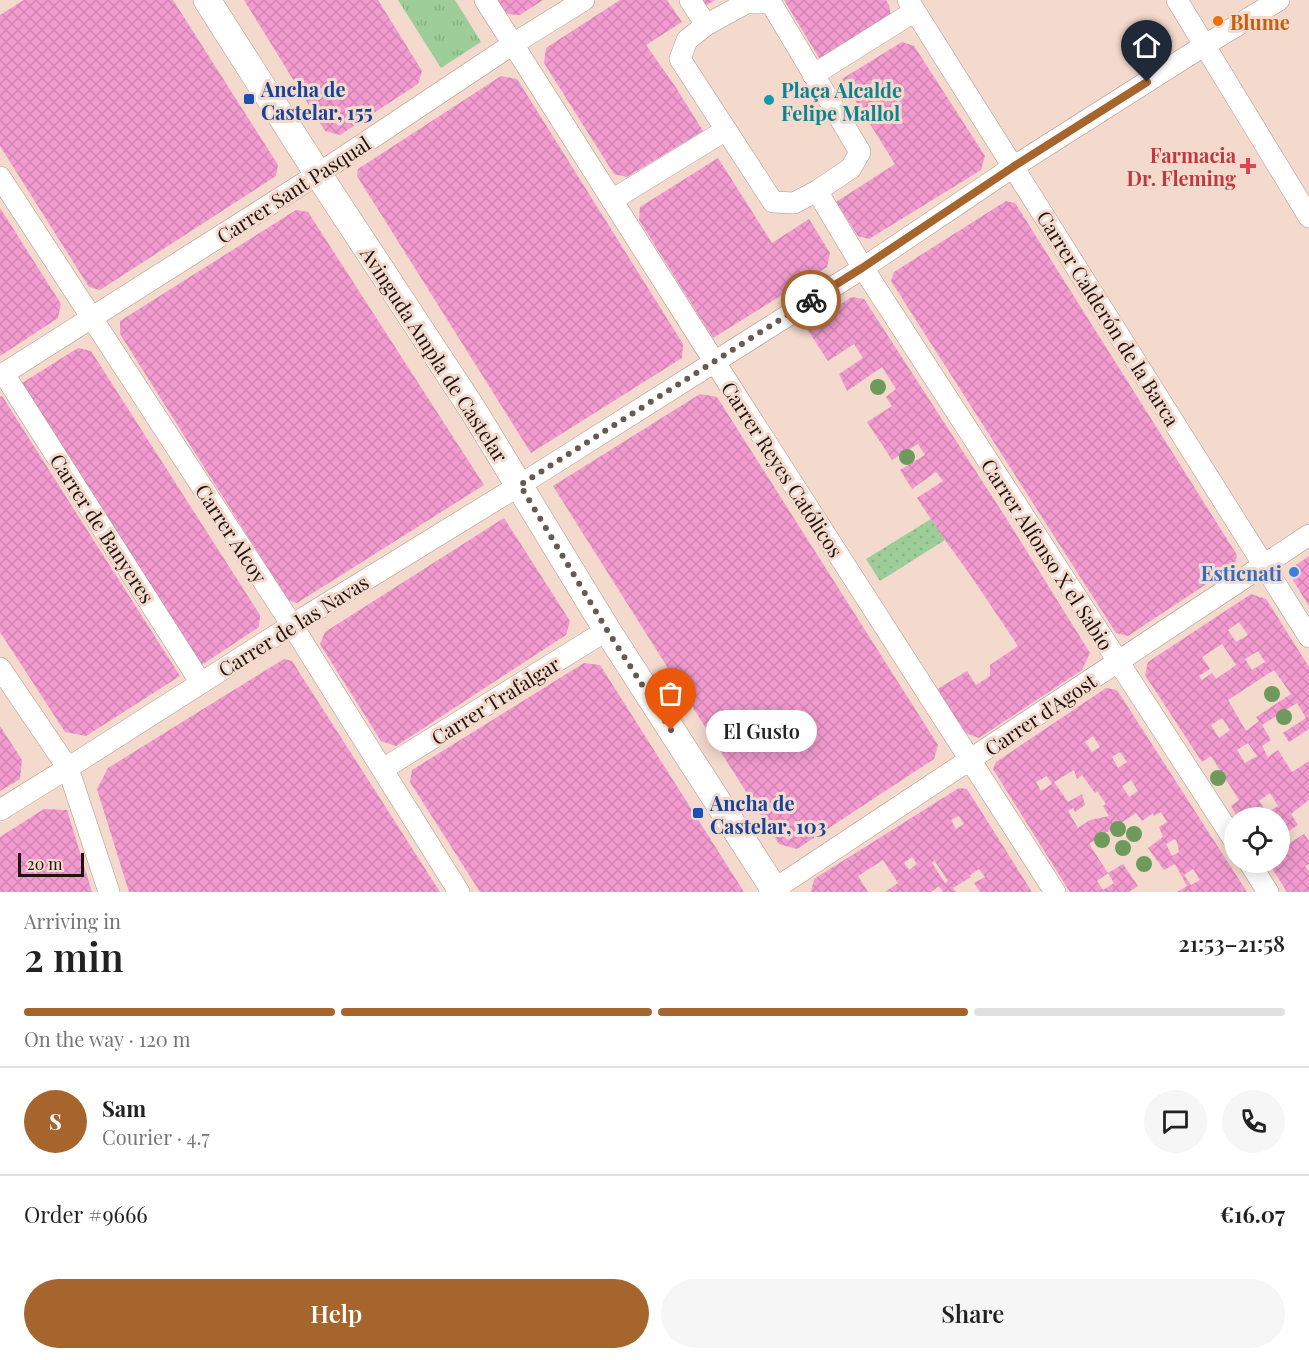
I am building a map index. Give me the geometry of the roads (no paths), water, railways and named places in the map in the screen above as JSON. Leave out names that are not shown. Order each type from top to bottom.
[{"type":"main road","name":"Avinguda Ampla de Castelar","points":[[207,0],[473,410],[607,630],[774,891]]},
{"type":"street","name":"Carrer Reyes Católicos","points":[[484,0],[1055,892]]},
{"type":"street","name":"Carrer Sant Pasqual","points":[[2,375],[318,174],[513,44],[584,0]]},
{"type":"street","points":[[690,0],[706,24]]},
{"type":"street","points":[[1177,0],[1309,217]]},
{"type":"street","name":"Carrer de las Navas","points":[[0,810],[292,625],[520,485],[862,268],[1013,167],[1279,0]]},
{"type":"street","points":[[746,3],[771,3],[813,75],[860,152],[851,168],[817,191],[795,203],[773,202],[680,59],[687,40],[706,24],[746,3]]},
{"type":"street","points":[[813,75],[912,6]]},
{"type":"street","name":"Carrer Calderón de la Barca","points":[[912,6],[1309,637]]},
{"type":"street","points":[[612,201],[726,130]]},
{"type":"street","name":"Carrer Alcoy","points":[[0,177],[292,625],[459,892]]},
{"type":"street","name":"Carrer Alfonso X el Sabio","points":[[817,191],[862,268],[1224,825]]},
{"type":"street","name":"Carrer de Banyeres","points":[[2,375],[201,682]]},
{"type":"street","name":"Carrer d'Agost","points":[[774,891],[1309,536]]},
{"type":"street","name":"Carrer Trafalgar","points":[[382,770],[607,630]]},
{"type":"street","points":[[0,669],[68,768],[109,892]]},
{"type":"street","points":[[1256,873],[1268,892]]},
{"type":"place","name":"Blume","points":[[1218,21]]},
{"type":"place","name":"Ancha de Castelar, 155","points":[[249,99]]},
{"type":"place","name":"Plaça Alcalde Felipe Mallol","points":[[769,100]]},
{"type":"place","name":"Farmacia Dr. Fleming","points":[[1248,166]]},
{"type":"place","name":"Esticnati","points":[[1294,572]]},
{"type":"place","name":"El Gusto","points":[[671,730]]},
{"type":"place","name":"Ancha de Castelar, 103","points":[[698,813]]}]
